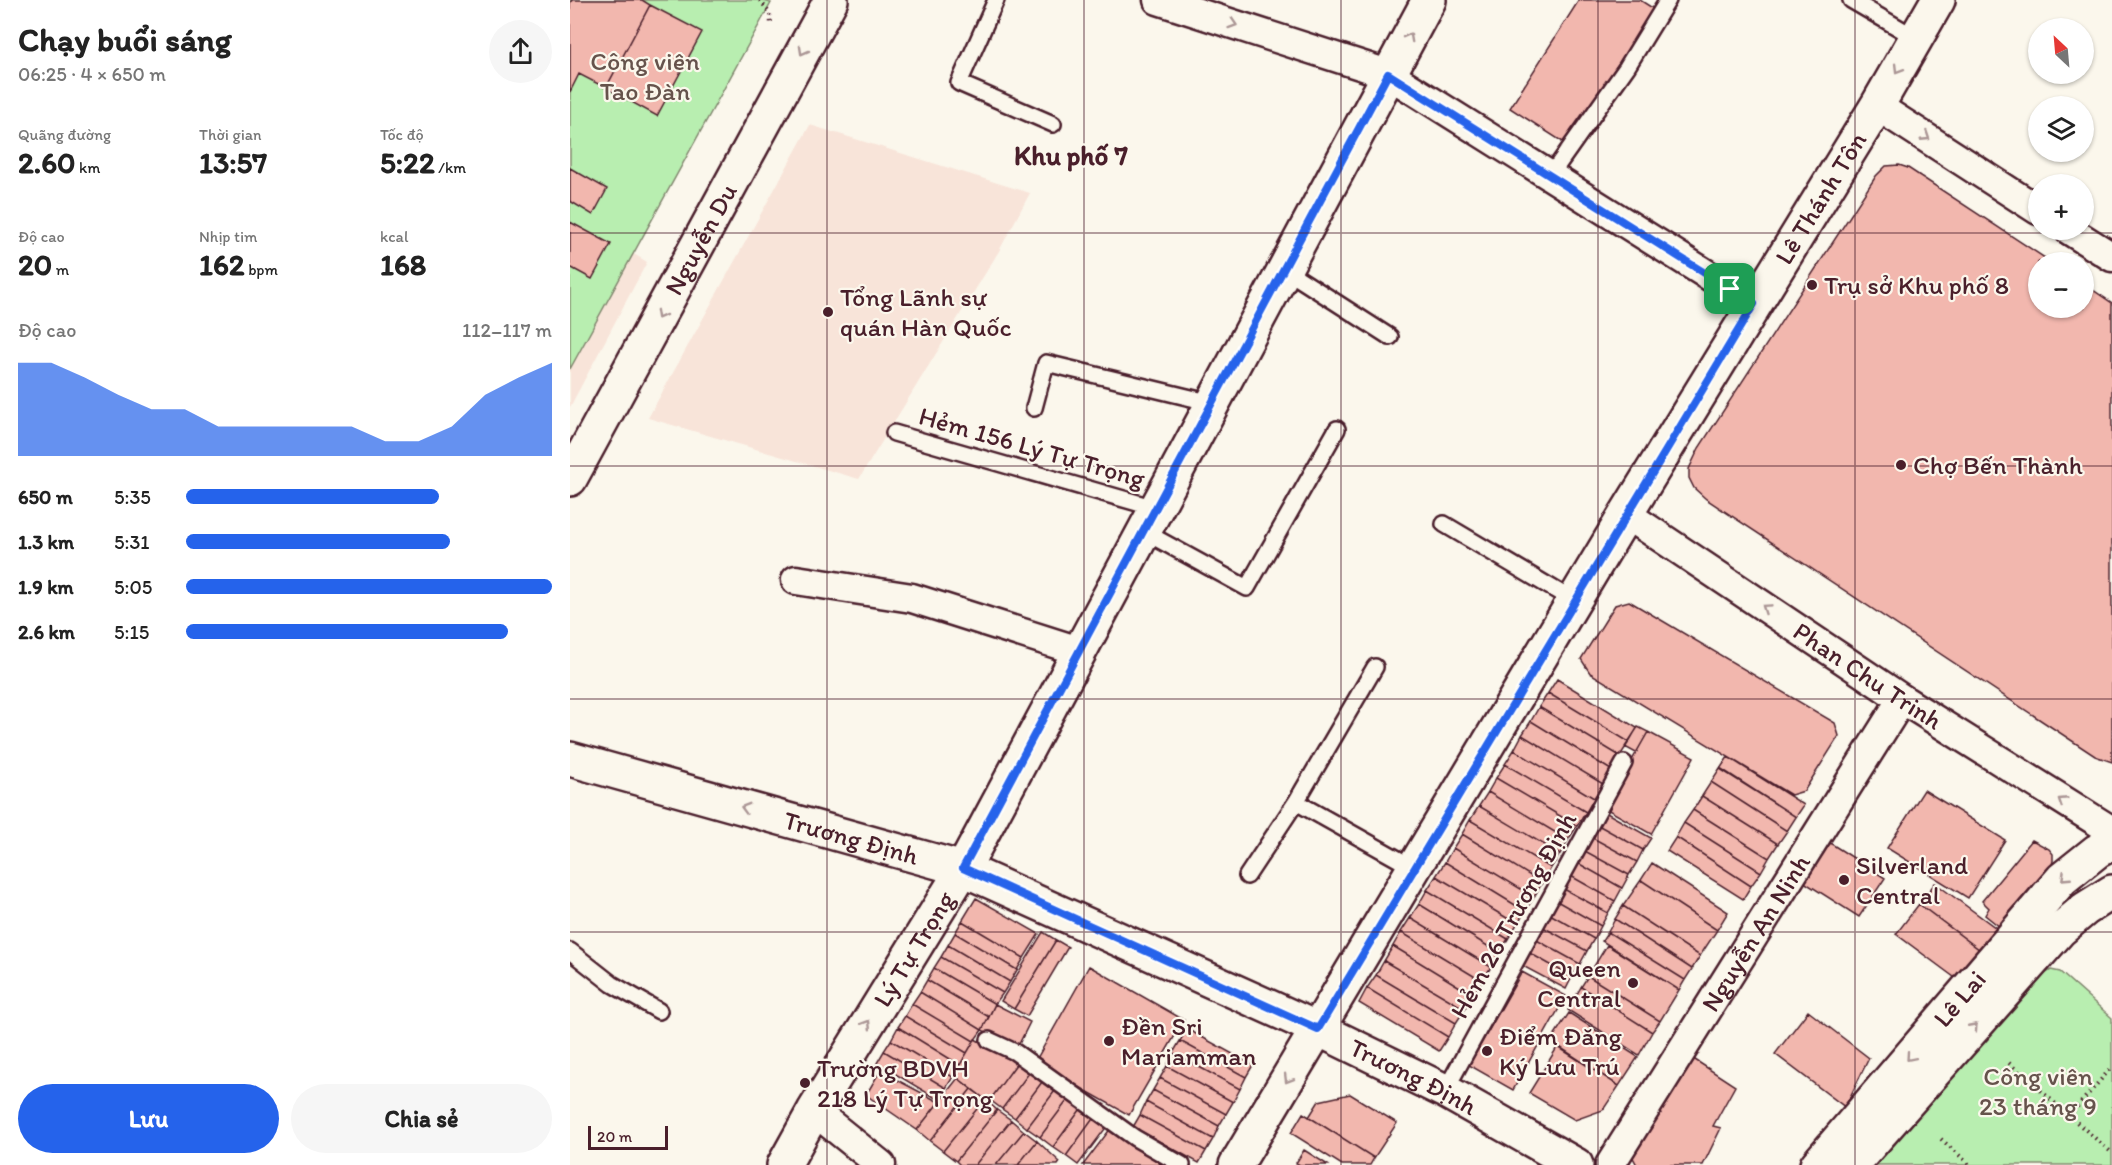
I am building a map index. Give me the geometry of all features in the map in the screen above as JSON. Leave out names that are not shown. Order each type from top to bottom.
[{"type":"street","name":"Nguyễn Du","points":[[570,479],[831,0]]},
{"type":"street","points":[[1158,0],[1388,74],[1754,304]]},
{"type":"street","name":"Lý Tự Trọng","points":[[784,1165],[814,1111],[963,868],[1429,0]]},
{"type":"street","name":"Lê Thánh Tôn","points":[[1236,1165],[1626,514],[1876,106],[1938,0]]},
{"type":"street","points":[[1876,106],[2028,204]]},
{"type":"street","points":[[2085,240],[2112,257]]},
{"type":"street","name":"Phan Chu Trinh","points":[[1626,514],[1902,699],[2112,831]]},
{"type":"street","points":[[796,580],[912,598],[1079,651]]},
{"type":"street","name":"Nguyễn An Ninh","points":[[1610,1165],[1902,699]]},
{"type":"street","name":"Trương Định","points":[[570,759],[963,868],[1318,1029],[1445,1091],[1576,1165]]},
{"type":"street","name":"Lê Lai","points":[[1817,1165],[2062,879],[2097,851],[2112,843]]},
{"type":"street","name":"Lê Lai","points":[[1852,1165],[2060,930],[2085,909],[2112,892]]},
{"type":"street","points":[[814,1111],[881,1165]]},
{"type":"lane","points":[[996,0],[959,83],[1053,124]]},
{"type":"lane","points":[[1550,176],[1627,67],[1668,0]]},
{"type":"lane","points":[[1851,0],[1916,38]]},
{"type":"lane","points":[[1284,269],[1390,337]]},
{"type":"lane","points":[[1034,408],[1046,363],[1212,403]]},
{"type":"lane","name":"Hẻm 156 Lý Tự Trọng","points":[[894,433],[1149,519],[1247,588],[1337,429]]},
{"type":"lane","points":[[1444,524],[1574,601]]},
{"type":"lane","points":[[1247,876],[1296,802],[1375,667]]},
{"type":"lane","name":"Hẻm 26 Trương Ðịnh","points":[[1445,1091],[1624,763]]},
{"type":"lane","points":[[1296,802],[1414,868]]},
{"type":"lane","points":[[570,951],[612,984],[659,1011]]},
{"type":"lane","points":[[989,1040],[1015,1053],[1136,1138],[1182,1165]]},
{"type":"path","points":[[760,0],[770,14],[771,24]]},
{"type":"path","points":[[2009,1064],[2112,1153]]},
{"type":"path","points":[[2069,1116],[2112,1067]]},
{"type":"path","points":[[1941,1139],[1970,1165]]},
{"type":"shaded area","points":[[810,125],[1030,193],[999,251],[859,479],[648,418]]},
{"type":"shaded area","points":[[570,215],[647,262],[570,407]]},
{"type":"green space","name":"Công viên Tao Đàn","points":[[570,0],[761,0],[771,3],[570,369]]},
{"type":"green space","name":"Công viên 23 tháng 9","points":[[2051,970],[2060,972],[2112,1018],[2112,1165],[1871,1165],[2046,973]]},
{"type":"building","points":[[572,0],[642,0],[650,5],[606,88],[579,74],[570,92],[570,3]]},
{"type":"building","points":[[1579,0],[1640,0],[1654,9],[1566,144],[1510,108]]},
{"type":"building","points":[[650,5],[702,32],[657,116],[606,88]]},
{"type":"building","name":"Chợ Bến Thành","points":[[1899,165],[1908,168],[2036,252],[2028,252],[2028,318],[2094,318],[2094,291],[2112,303],[2112,762],[2095,756],[1706,499],[1694,488],[1689,478],[1689,469],[1699,448],[1876,176],[1886,166]]},
{"type":"building","points":[[570,168],[607,189],[593,215],[570,201]]},
{"type":"building","points":[[570,222],[611,244],[592,279],[570,267]]},
{"type":"building","points":[[1629,601],[1835,723],[1839,736],[1804,791],[1791,795],[1590,673],[1581,659],[1615,605]]},
{"type":"building","points":[[1557,679],[1637,728],[1629,742],[1548,693]]},
{"type":"building","points":[[1548,693],[1629,742],[1620,756],[1539,707]]},
{"type":"building","points":[[1539,707],[1620,756],[1611,770],[1531,721]]},
{"type":"building","points":[[1531,721],[1611,770],[1603,784],[1522,735]]},
{"type":"building","points":[[1638,727],[1648,732],[1636,753],[1625,747]]},
{"type":"building","points":[[1648,732],[1694,757],[1651,834],[1605,808]]},
{"type":"building","points":[[1522,735],[1603,784],[1594,798],[1514,750]]},
{"type":"building","points":[[1514,750],[1594,798],[1586,812],[1505,764]]},
{"type":"building","points":[[1728,757],[1804,805],[1796,817],[1720,769]]},
{"type":"building","points":[[1505,764],[1586,812],[1577,826],[1496,778]]},
{"type":"building","points":[[1720,768],[1796,817],[1787,831],[1711,782]]},
{"type":"building","points":[[1496,778],[1577,826],[1568,840],[1488,792]]},
{"type":"building","points":[[1711,782],[1787,831],[1778,844],[1702,796]]},
{"type":"building","points":[[1924,790],[2005,840],[1968,898],[1887,848]]},
{"type":"building","points":[[1488,792],[1568,840],[1560,854],[1479,806]]},
{"type":"building","points":[[1702,796],[1778,844],[1769,858],[1693,810]]},
{"type":"building","points":[[1479,806],[1560,854],[1551,868],[1470,820]]},
{"type":"building","points":[[1693,810],[1769,858],[1761,872],[1684,823]]},
{"type":"building","points":[[1605,812],[1651,838],[1643,850],[1598,825]]},
{"type":"building","points":[[1470,820],[1551,868],[1542,883],[1462,834]]},
{"type":"building","points":[[1684,823],[1761,872],[1751,886],[1676,837]]},
{"type":"building","points":[[1598,825],[1643,850],[1637,862],[1591,837]]},
{"type":"building","points":[[1462,834],[1542,883],[1534,897],[1453,848]]},
{"type":"building","points":[[1591,837],[1637,862],[1629,875],[1583,850]]},
{"type":"building","points":[[1676,837],[1751,886],[1743,899],[1667,851]]},
{"type":"building","points":[[2032,840],[2049,849],[2053,854],[2050,871],[2000,927],[1985,915],[1989,908],[1982,901]]},
{"type":"building","name":"Silverland Central","points":[[1830,843],[1885,878],[1859,917],[1804,882]]},
{"type":"building","points":[[1453,848],[1534,897],[1525,911],[1445,862]]},
{"type":"building","points":[[1583,850],[1629,875],[1622,888],[1576,862]]},
{"type":"building","points":[[1445,862],[1525,911],[1517,924],[1436,876]]},
{"type":"building","points":[[1576,862],[1622,888],[1615,901],[1569,875]]},
{"type":"building","points":[[1652,863],[1728,912],[1717,930],[1641,880]]},
{"type":"building","points":[[1569,875],[1615,901],[1608,913],[1562,888]]},
{"type":"building","points":[[1436,876],[1517,924],[1508,939],[1427,890]]},
{"type":"building","points":[[1641,880],[1717,930],[1700,956],[1623,906]]},
{"type":"building","points":[[1935,883],[1996,928],[1980,950],[1919,904]]},
{"type":"building","points":[[1562,888],[1608,913],[1601,926],[1555,900]]},
{"type":"building","points":[[1427,890],[1508,939],[1499,953],[1419,904]]},
{"type":"building","points":[[976,898],[1039,934],[1024,958],[962,921]]},
{"type":"building","points":[[1555,900],[1601,926],[1594,939],[1548,913]]},
{"type":"building","points":[[1419,904],[1499,953],[1491,967],[1410,918]]},
{"type":"building","name":"Silverland Central","points":[[1919,904],[1980,950],[1958,980],[1896,934]]},
{"type":"building","points":[[1623,906],[1700,956],[1692,969],[1615,919]]},
{"type":"building","points":[[1548,913],[1594,939],[1587,951],[1541,926]]},
{"type":"building","points":[[1410,918],[1491,967],[1482,981],[1401,932]]},
{"type":"building","points":[[1615,919],[1692,969],[1685,980],[1608,932]]},
{"type":"building","points":[[962,921],[1024,958],[1017,970],[955,933]]},
{"type":"building","points":[[1541,926],[1587,951],[1580,964],[1533,938]]},
{"type":"building","points":[[1043,932],[1056,940],[1014,1009],[1001,1001]]},
{"type":"building","points":[[1401,932],[1482,981],[1473,995],[1393,946]]},
{"type":"building","points":[[1608,932],[1685,980],[1679,990],[1602,941]]},
{"type":"building","points":[[955,933],[1017,970],[1010,982],[948,945]]},
{"type":"building","points":[[1533,938],[1580,964],[1572,977],[1526,951]]},
{"type":"building","points":[[1056,940],[1068,947],[1027,1016],[1014,1009]]},
{"type":"building","points":[[948,945],[1010,982],[1003,993],[941,957]]},
{"type":"building","name":"Queen Central","points":[[1607,945],[1679,990],[1660,1021],[1588,976]]},
{"type":"building","points":[[1393,946],[1473,995],[1465,1009],[1384,961]]},
{"type":"building","points":[[1526,951],[1572,977],[1566,989],[1519,964]]},
{"type":"building","points":[[941,957],[1003,993],[995,1004],[934,968]]},
{"type":"building","points":[[1384,961],[1465,1009],[1456,1023],[1376,975]]},
{"type":"building","name":"Đền Sri Mariamman","points":[[1089,966],[1184,1020],[1129,1115],[1035,1062]]},
{"type":"building","points":[[934,968],[995,1004],[989,1017],[927,980]]},
{"type":"building","points":[[1522,972],[1566,996],[1513,1090],[1469,1065]]},
{"type":"building","points":[[1376,975],[1456,1023],[1448,1037],[1367,988]]},
{"type":"building","points":[[1588,976],[1660,1021],[1652,1032],[1581,987]]},
{"type":"building","points":[[927,980],[989,1017],[982,1030],[920,992]]},
{"type":"building","points":[[1581,987],[1652,1032],[1639,1055],[1568,1010]]},
{"type":"building","points":[[1367,988],[1448,1037],[1439,1051],[1359,1003]]},
{"type":"building","points":[[920,992],[982,1030],[974,1041],[912,1004]]},
{"type":"building","points":[[912,1004],[974,1041],[967,1053],[905,1016]]},
{"type":"building","points":[[995,1004],[1030,1022],[1017,1048],[982,1030]]},
{"type":"building","points":[[1808,1011],[1869,1058],[1845,1107],[1775,1054]]},
{"type":"building","points":[[1569,1013],[1638,1057],[1619,1086],[1550,1042]]},
{"type":"building","points":[[905,1016],[967,1053],[960,1065],[898,1027]]},
{"type":"building","points":[[898,1027],[960,1065],[953,1077],[891,1040]]},
{"type":"building","points":[[1187,1029],[1253,1065],[1246,1077],[1180,1041]]},
{"type":"building","points":[[975,1039],[1017,1063],[990,1100],[985,1099],[954,1075]]},
{"type":"building","points":[[891,1040],[953,1077],[946,1088],[884,1051]]},
{"type":"building","points":[[1180,1041],[1246,1077],[1240,1089],[1173,1053]]},
{"type":"building","points":[[1558,1046],[1619,1086],[1603,1110],[1575,1120],[1529,1093]]},
{"type":"building","points":[[884,1051],[946,1088],[939,1100],[877,1063]]},
{"type":"building","points":[[1173,1053],[1240,1089],[1233,1102],[1167,1066]]},
{"type":"building","points":[[1692,1058],[1735,1086],[1713,1126],[1721,1128],[1703,1165],[1637,1165],[1630,1152]]},
{"type":"building","points":[[1019,1060],[1032,1069],[1002,1109],[990,1100]]},
{"type":"building","points":[[1167,1066],[1233,1102],[1226,1114],[1160,1078]]},
{"type":"building","points":[[1032,1069],[1045,1078],[1015,1118],[1002,1109]]},
{"type":"building","points":[[880,1071],[939,1102],[917,1130],[866,1095]]},
{"type":"building","points":[[958,1078],[971,1089],[930,1141],[917,1130]]},
{"type":"building","points":[[1045,1078],[1057,1088],[1027,1128],[1015,1118]]},
{"type":"building","points":[[1160,1078],[1226,1114],[1219,1126],[1153,1090]]},
{"type":"building","points":[[1057,1088],[1070,1097],[1040,1137],[1027,1128]]},
{"type":"building","points":[[971,1089],[985,1099],[943,1151],[930,1141]]},
{"type":"building","points":[[1153,1090],[1219,1126],[1213,1139],[1146,1102]]},
{"type":"building","points":[[1350,1094],[1397,1123],[1374,1158],[1309,1117],[1319,1101]]},
{"type":"building","points":[[1070,1097],[1083,1106],[1053,1147],[1040,1137]]},
{"type":"building","points":[[985,1099],[997,1110],[956,1161],[943,1151]]},
{"type":"building","points":[[1146,1102],[1213,1139],[1206,1151],[1140,1115]]},
{"type":"building","points":[[1083,1106],[1095,1116],[1066,1156],[1053,1147]]},
{"type":"building","points":[[997,1110],[1011,1120],[975,1165],[960,1165],[956,1161]]},
{"type":"building","points":[[1303,1113],[1374,1158],[1370,1165],[1342,1165],[1291,1133]]},
{"type":"building","points":[[1140,1115],[1206,1151],[1199,1163],[1133,1127]]},
{"type":"building","points":[[1095,1116],[1108,1125],[1078,1165],[1066,1156]]},
{"type":"building","points":[[1011,1120],[1024,1131],[996,1165],[975,1165]]},
{"type":"building","points":[[1111,1128],[1162,1165],[1083,1165]]},
{"type":"building","points":[[1024,1131],[1037,1141],[1018,1165],[996,1165]]},
{"type":"building","points":[[1037,1141],[1060,1162],[1058,1165],[1018,1165]]},
{"type":"building","points":[[1304,1150],[1328,1165],[1296,1163]]},
{"type":"place","name":"Trụ sở Khu phố 8","points":[[1812,285]]},
{"type":"place","name":"Tổng Lãnh sự quán Hàn Quốc","points":[[828,312]]},
{"type":"place","name":"Chợ Bến Thành","points":[[1901,465]]},
{"type":"place","name":"Silverland Central","points":[[1844,880]]},
{"type":"place","name":"Queen Central","points":[[1633,983]]},
{"type":"place","name":"Đền Sri Mariamman","points":[[1109,1041]]},
{"type":"place","name":"Điểm Đăng Ký Lưu Trú","points":[[1487,1051]]},
{"type":"place","name":"Trường BDVH 218 Lý Tự Trọng","points":[[805,1083]]},
{"type":"district","name":"Khu phố 7","points":[[1071,155]]},
{"type":"route","points":[[1388,74],[1730,289],[1754,304],[1318,1029],[963,868],[1388,74]]}]
